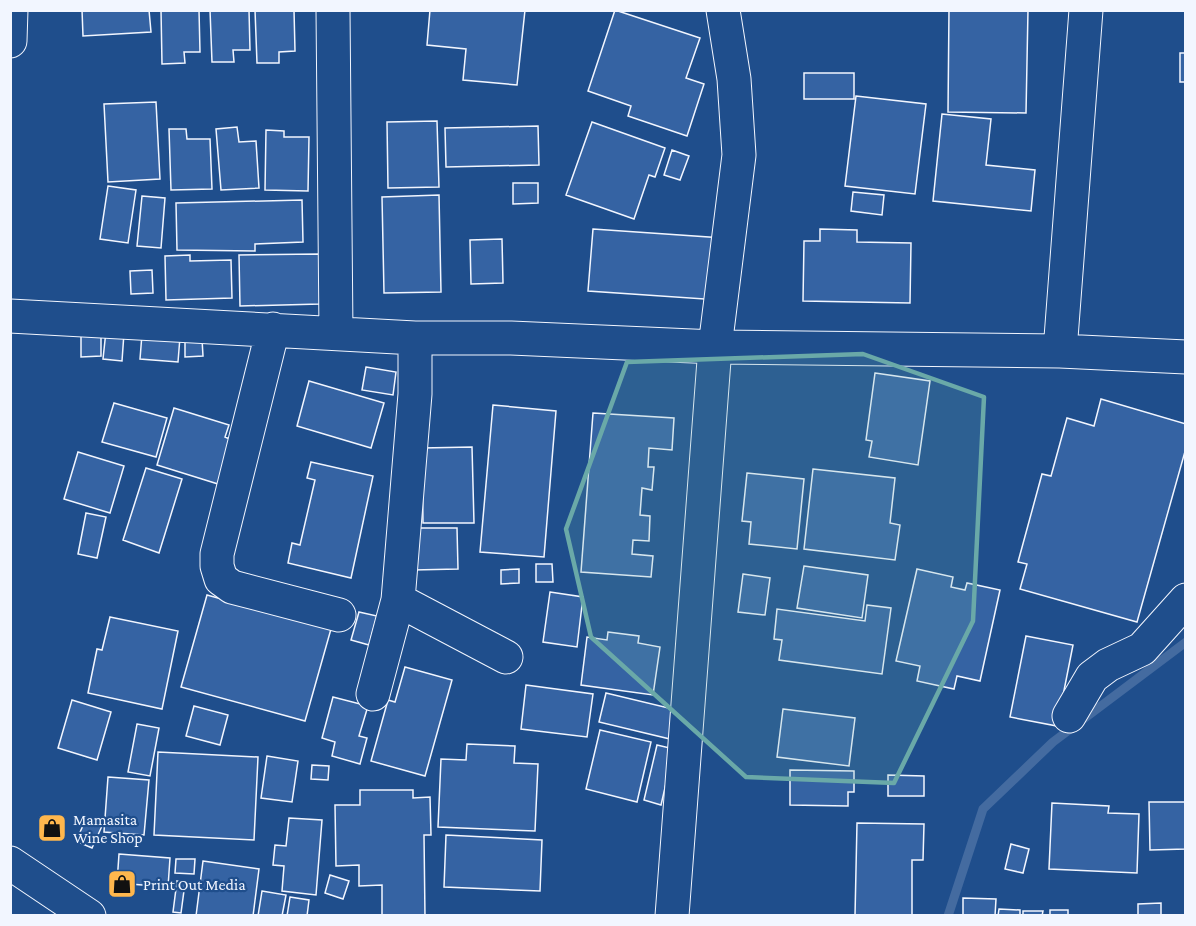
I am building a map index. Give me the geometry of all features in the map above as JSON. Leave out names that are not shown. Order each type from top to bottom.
[{"type":"street","points":[[10,41],[11,10]]},
{"type":"street","points":[[333,10],[336,333]]},
{"type":"street","points":[[672,915],[715,347],[739,155],[734,79],[723,10]]},
{"type":"street","points":[[1060,351],[1086,10]]},
{"type":"street","points":[[10,316],[415,338],[511,338],[715,347],[1060,351],[1185,357]]},
{"type":"street","points":[[273,329],[223,531],[217,566],[221,579],[232,587],[339,615]]},
{"type":"street","points":[[374,694],[398,600],[415,394],[415,338]]},
{"type":"street","points":[[398,600],[506,657]]},
{"type":"street","points":[[1069,716],[1092,677],[1108,665],[1142,649],[1185,600]]},
{"type":"street","points":[[10,863],[89,915]]},
{"type":"highlighted area","points":[[863,354],[984,397],[973,621],[894,783],[746,777],[591,637],[566,529],[627,362]]},
{"type":"building","points":[[82,10],[149,10],[151,32],[83,36]]},
{"type":"building","points":[[161,10],[199,10],[200,52],[184,52],[185,63],[162,64]]},
{"type":"building","points":[[210,10],[249,10],[250,50],[233,50],[234,62],[212,62]]},
{"type":"building","points":[[255,10],[294,10],[295,51],[279,52],[279,63],[257,63]]},
{"type":"building","points":[[430,10],[525,10],[517,85],[463,80],[466,49],[427,45]]},
{"type":"building","points":[[615,10],[700,38],[686,78],[704,84],[687,136],[628,116],[631,106],[588,91]]},
{"type":"building","points":[[949,10],[1028,10],[1026,113],[948,112]]},
{"type":"building","points":[[1180,53],[1186,53],[1186,82],[1180,82]]},
{"type":"building","points":[[804,73],[854,73],[854,99],[804,99]]},
{"type":"building","points":[[856,96],[926,104],[915,194],[845,186]]},
{"type":"building","points":[[156,102],[160,179],[108,182],[104,104]]},
{"type":"building","points":[[942,114],[991,119],[986,165],[1035,170],[1031,211],[933,201]]},
{"type":"building","points":[[437,121],[439,187],[388,188],[387,122]]},
{"type":"building","points":[[592,122],[665,148],[655,177],[649,175],[634,219],[566,195]]},
{"type":"building","points":[[538,126],[539,165],[446,167],[445,128]]},
{"type":"building","points":[[237,127],[239,142],[256,141],[259,188],[221,190],[216,129]]},
{"type":"building","points":[[169,129],[186,129],[187,139],[210,139],[212,189],[171,190]]},
{"type":"building","points":[[266,130],[284,131],[284,137],[309,137],[308,191],[265,190]]},
{"type":"building","points":[[672,150],[689,156],[680,180],[664,175]]},
{"type":"building","points":[[513,183],[538,183],[538,203],[513,204]]},
{"type":"building","points":[[108,186],[136,190],[128,243],[100,239]]},
{"type":"building","points":[[853,192],[884,195],[882,215],[851,211]]},
{"type":"building","points":[[439,195],[441,292],[384,293],[382,197]]},
{"type":"building","points":[[142,196],[165,198],[161,248],[137,246]]},
{"type":"building","points":[[302,200],[303,242],[255,244],[255,251],[177,250],[176,203]]},
{"type":"building","points":[[593,229],[723,238],[719,300],[588,291]]},
{"type":"building","points":[[820,229],[857,230],[857,242],[911,243],[910,303],[803,301],[804,241],[820,241]]},
{"type":"building","points":[[502,239],[503,283],[471,284],[470,240]]},
{"type":"building","points":[[319,254],[320,304],[240,306],[239,255]]},
{"type":"building","points":[[190,255],[190,261],[231,260],[232,298],[166,300],[165,256]]},
{"type":"building","points":[[152,270],[153,293],[131,294],[130,271]]},
{"type":"building","points":[[106,331],[124,333],[122,361],[103,359]]},
{"type":"building","points":[[142,334],[180,337],[178,362],[140,359]]},
{"type":"building","points":[[101,335],[101,356],[81,357],[81,336]]},
{"type":"building","points":[[185,339],[202,339],[203,356],[185,357]]},
{"type":"building","points":[[366,367],[396,372],[393,395],[362,390]]},
{"type":"building","points":[[875,373],[930,381],[918,465],[869,457],[872,441],[866,440]]},
{"type":"building","points":[[309,381],[384,403],[371,448],[297,426]]},
{"type":"building","points":[[1101,399],[1186,424],[1186,448],[1137,622],[1020,589],[1027,564],[1018,562],[1042,474],[1051,476],[1067,418],[1094,426]]},
{"type":"building","points":[[114,403],[167,418],[156,457],[102,442]]},
{"type":"building","points":[[493,405],[556,411],[544,557],[480,552]]},
{"type":"building","points":[[174,408],[229,425],[225,437],[232,440],[218,484],[157,465]]},
{"type":"building","points":[[593,413],[674,418],[672,450],[649,448],[648,467],[654,467],[652,490],[642,488],[640,515],[650,516],[649,541],[633,540],[632,554],[653,556],[651,577],[581,572]]},
{"type":"building","points":[[472,447],[474,523],[423,523],[422,448]]},
{"type":"building","points":[[78,452],[124,466],[110,513],[64,499]]},
{"type":"building","points":[[311,462],[373,476],[351,578],[288,563],[292,543],[300,545],[315,480],[307,478]]},
{"type":"building","points":[[146,468],[182,479],[159,553],[123,540]]},
{"type":"building","points":[[813,469],[895,478],[890,523],[900,525],[895,560],[804,549]]},
{"type":"building","points":[[747,473],[804,479],[797,549],[749,544],[751,522],[742,521]]},
{"type":"building","points":[[86,513],[106,517],[97,558],[78,554]]},
{"type":"building","points":[[413,528],[457,528],[458,569],[413,570]]},
{"type":"building","points":[[536,564],[552,564],[553,582],[536,582]]},
{"type":"building","points":[[804,566],[868,575],[862,618],[797,608]]},
{"type":"building","points":[[519,569],[519,583],[501,584],[501,570]]},
{"type":"building","points":[[917,569],[953,577],[951,587],[965,590],[967,583],[1000,590],[980,681],[957,676],[954,689],[917,681],[920,666],[896,661]]},
{"type":"building","points":[[743,574],[770,578],[765,615],[738,612]]},
{"type":"building","points":[[550,592],[583,597],[577,647],[543,642]]},
{"type":"building","points":[[207,595],[331,629],[305,721],[181,687]]},
{"type":"building","points":[[867,605],[891,608],[882,674],[779,660],[782,640],[774,639],[777,609],[865,621]]},
{"type":"building","points":[[359,612],[377,616],[369,645],[351,640]]},
{"type":"building","points":[[110,617],[178,631],[162,709],[88,693],[97,649],[102,650]]},
{"type":"building","points":[[608,632],[639,636],[638,643],[660,647],[653,695],[581,685],[587,637],[607,640]]},
{"type":"building","points":[[1026,636],[1073,645],[1057,726],[1010,717]]},
{"type":"building","points":[[405,667],[452,680],[425,776],[371,761],[388,700],[395,702]]},
{"type":"building","points":[[526,685],[593,694],[587,737],[521,729]]},
{"type":"building","points":[[606,693],[677,710],[670,739],[599,722]]},
{"type":"building","points":[[333,697],[368,706],[359,736],[367,738],[360,764],[332,756],[335,742],[322,738]]},
{"type":"building","points":[[72,700],[111,712],[97,760],[58,748]]},
{"type":"building","points":[[194,706],[228,715],[220,745],[186,736]]},
{"type":"building","points":[[783,709],[855,718],[849,766],[777,757]]},
{"type":"building","points":[[137,724],[159,728],[150,776],[128,772]]},
{"type":"building","points":[[600,730],[651,742],[637,802],[586,789]]},
{"type":"building","points":[[467,744],[515,746],[514,763],[538,764],[535,831],[438,827],[441,759],[466,760]]},
{"type":"building","points":[[657,745],[674,749],[661,805],[644,800]]},
{"type":"building","points":[[158,752],[258,757],[254,840],[154,835]]},
{"type":"building","points":[[267,756],[298,761],[292,802],[261,798]]},
{"type":"building","points":[[312,765],[329,766],[328,780],[311,779]]},
{"type":"building","points":[[790,770],[854,771],[854,792],[848,792],[848,806],[790,805]]},
{"type":"building","points":[[888,775],[924,776],[924,796],[888,796]]},
{"type":"building","points":[[108,777],[149,780],[144,835],[104,832]]},
{"type":"building","points":[[360,790],[413,790],[413,798],[430,797],[431,835],[424,835],[425,916],[382,916],[382,885],[359,886],[359,865],[336,866],[335,805],[360,805]]},
{"type":"building","points":[[1149,802],[1186,802],[1186,849],[1150,850]]},
{"type":"building","points":[[1052,803],[1109,806],[1108,813],[1139,814],[1137,873],[1049,869]]},
{"type":"building","points":[[289,818],[322,820],[316,895],[282,891],[284,866],[273,865],[275,845],[286,846]]},
{"type":"building","points":[[86,819],[102,826],[92,848],[76,841]]},
{"type":"building","points":[[857,823],[924,824],[923,860],[912,860],[912,916],[855,916]]},
{"type":"building","points":[[446,835],[542,840],[540,891],[444,887]]},
{"type":"building","points":[[1011,844],[1029,849],[1023,873],[1005,869]]},
{"type":"building","points":[[119,854],[170,858],[168,887],[117,883]]},
{"type":"building","points":[[176,859],[195,859],[194,874],[175,873]]},
{"type":"building","points":[[203,861],[259,869],[253,916],[196,916]]},
{"type":"building","points":[[330,875],[349,881],[343,899],[325,893]]},
{"type":"building","points":[[177,881],[185,883],[181,913],[173,912]]},
{"type":"building","points":[[262,891],[286,895],[282,916],[258,916]]},
{"type":"building","points":[[290,897],[309,900],[307,916],[287,916]]},
{"type":"building","points":[[963,898],[996,899],[995,916],[963,916]]},
{"type":"building","points":[[1161,903],[1161,916],[1138,916],[1138,904]]},
{"type":"building","points":[[999,909],[1020,910],[1020,916],[998,916]]},
{"type":"building","points":[[1050,910],[1068,910],[1068,916],[1050,916]]},
{"type":"building","points":[[1023,911],[1043,911],[1042,916],[1023,916]]},
{"type":"waterway","points":[[948,916],[983,809],[1053,742],[1186,642]]},
{"type":"place","name":"Mamasita Wine Shop","points":[[52,828]]},
{"type":"place","name":"Print Out Media","points":[[122,884]]}]
